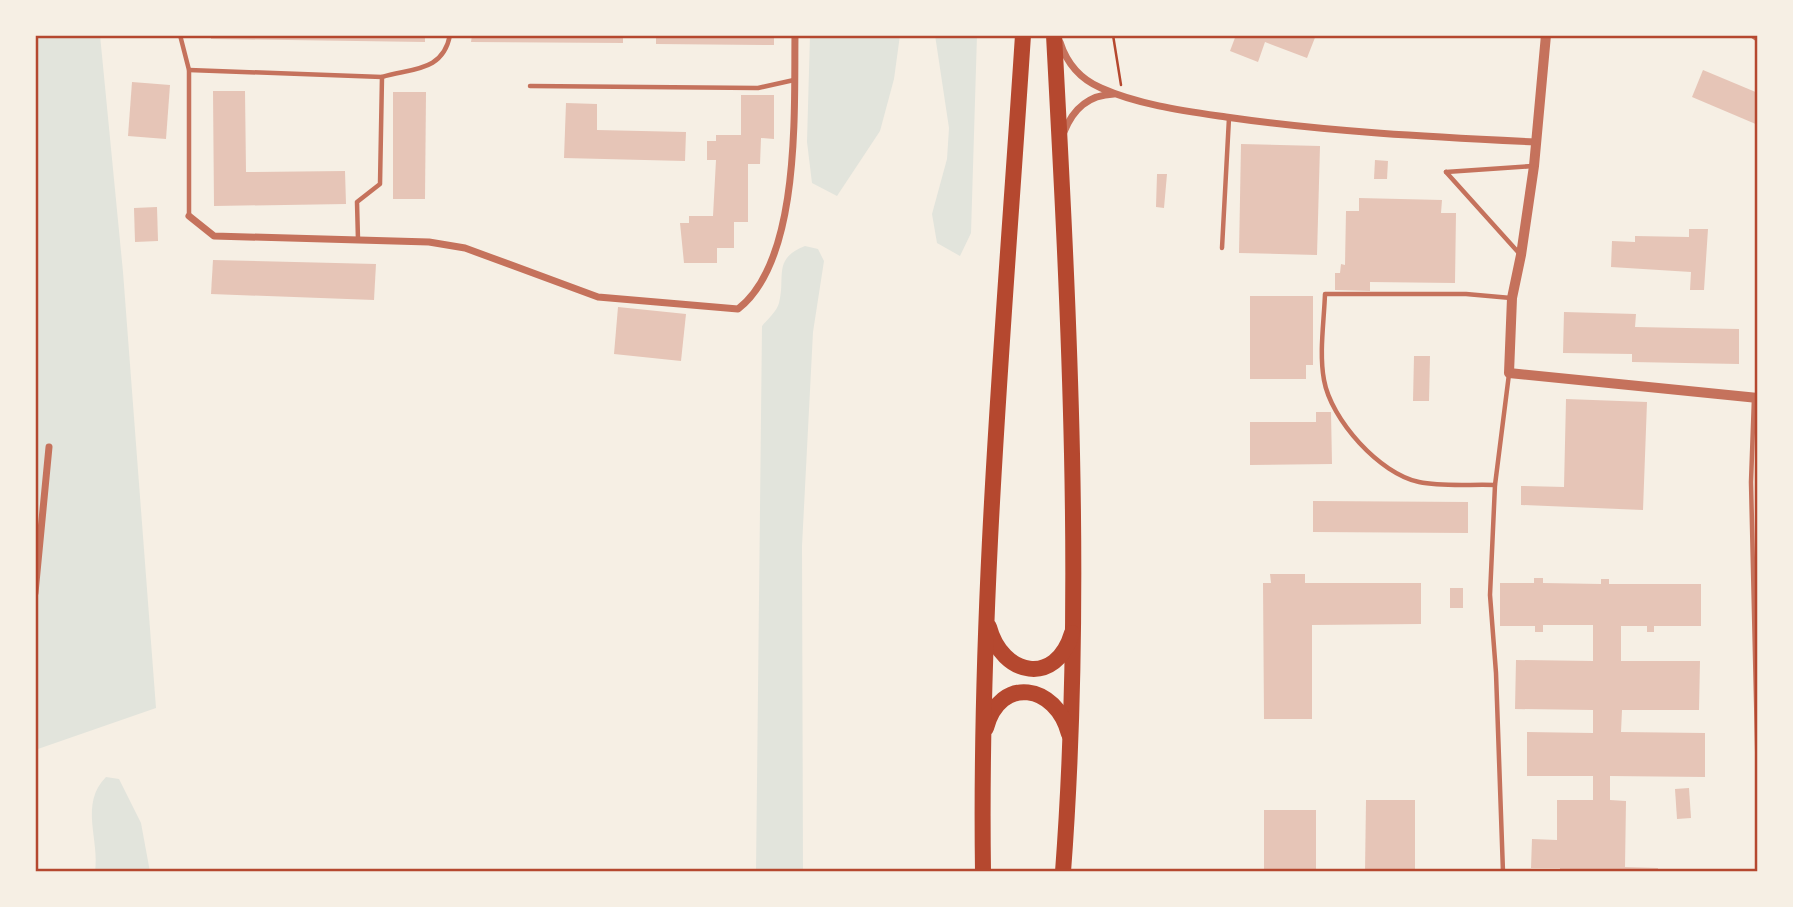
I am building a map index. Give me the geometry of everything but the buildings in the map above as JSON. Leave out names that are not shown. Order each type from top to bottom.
[{"type":"highway","points":[[983,872],[981,748],[986,618],[1023,35]]},
{"type":"highway","points":[[1056,35],[1076,614],[1073,747],[1063,872]]},
{"type":"highway","points":[[986,618],[993,643],[1005,659],[1020,668],[1037,669],[1053,663],[1065,652],[1076,614]]},
{"type":"highway","points":[[981,748],[989,716],[1004,699],[1023,692],[1042,695],[1059,708],[1073,747]]},
{"type":"street","points":[[189,216],[214,236],[429,242],[465,248],[598,297],[738,309],[747,302],[766,275],[781,235],[788,185],[794,35]]},
{"type":"street","points":[[1056,35],[1068,63],[1078,74],[1120,95],[1183,111],[1386,134],[1536,142]]},
{"type":"street","points":[[1546,35],[1534,166],[1512,298],[1509,373],[1756,398]]},
{"type":"street","points":[[1060,149],[1064,131],[1080,106],[1102,95],[1120,95]]},
{"type":"street","points":[[35,593],[49,447]]},
{"type":"lane","points":[[180,35],[189,70],[189,216]]},
{"type":"lane","points":[[189,70],[382,77],[432,65],[442,58],[450,35]]},
{"type":"lane","points":[[1751,35],[1758,40]]},
{"type":"lane","points":[[358,240],[357,202],[380,184],[382,77]]},
{"type":"lane","points":[[530,86],[758,88],[794,80]]},
{"type":"lane","points":[[1222,248],[1229,117]]},
{"type":"lane","points":[[1521,255],[1446,172],[1534,166]]},
{"type":"lane","points":[[1495,485],[1419,482],[1384,467],[1350,433],[1331,401],[1323,377],[1325,294],[1466,294],[1512,298]]},
{"type":"lane","points":[[1503,872],[1496,673],[1490,595],[1495,485],[1509,373]]},
{"type":"lane","points":[[1756,398],[1751,482],[1758,784]]},
{"type":"path","points":[[1113,35],[1120,95]]},
{"type":"shaded area","points":[[35,35],[100,35],[123,272],[156,708],[35,750]]},
{"type":"shaded area","points":[[810,35],[900,35],[894,79],[880,131],[837,196],[812,183],[807,142]]},
{"type":"shaded area","points":[[935,35],[977,35],[971,233],[960,256],[937,243],[932,214],[947,159],[949,128]]},
{"type":"shaded area","points":[[805,246],[818,249],[824,261],[813,332],[802,546],[803,872],[756,872],[762,326],[779,303],[784,263],[795,251]]},
{"type":"shaded area","points":[[106,777],[119,779],[141,823],[150,872],[95,872],[92,810],[98,788]]}]
